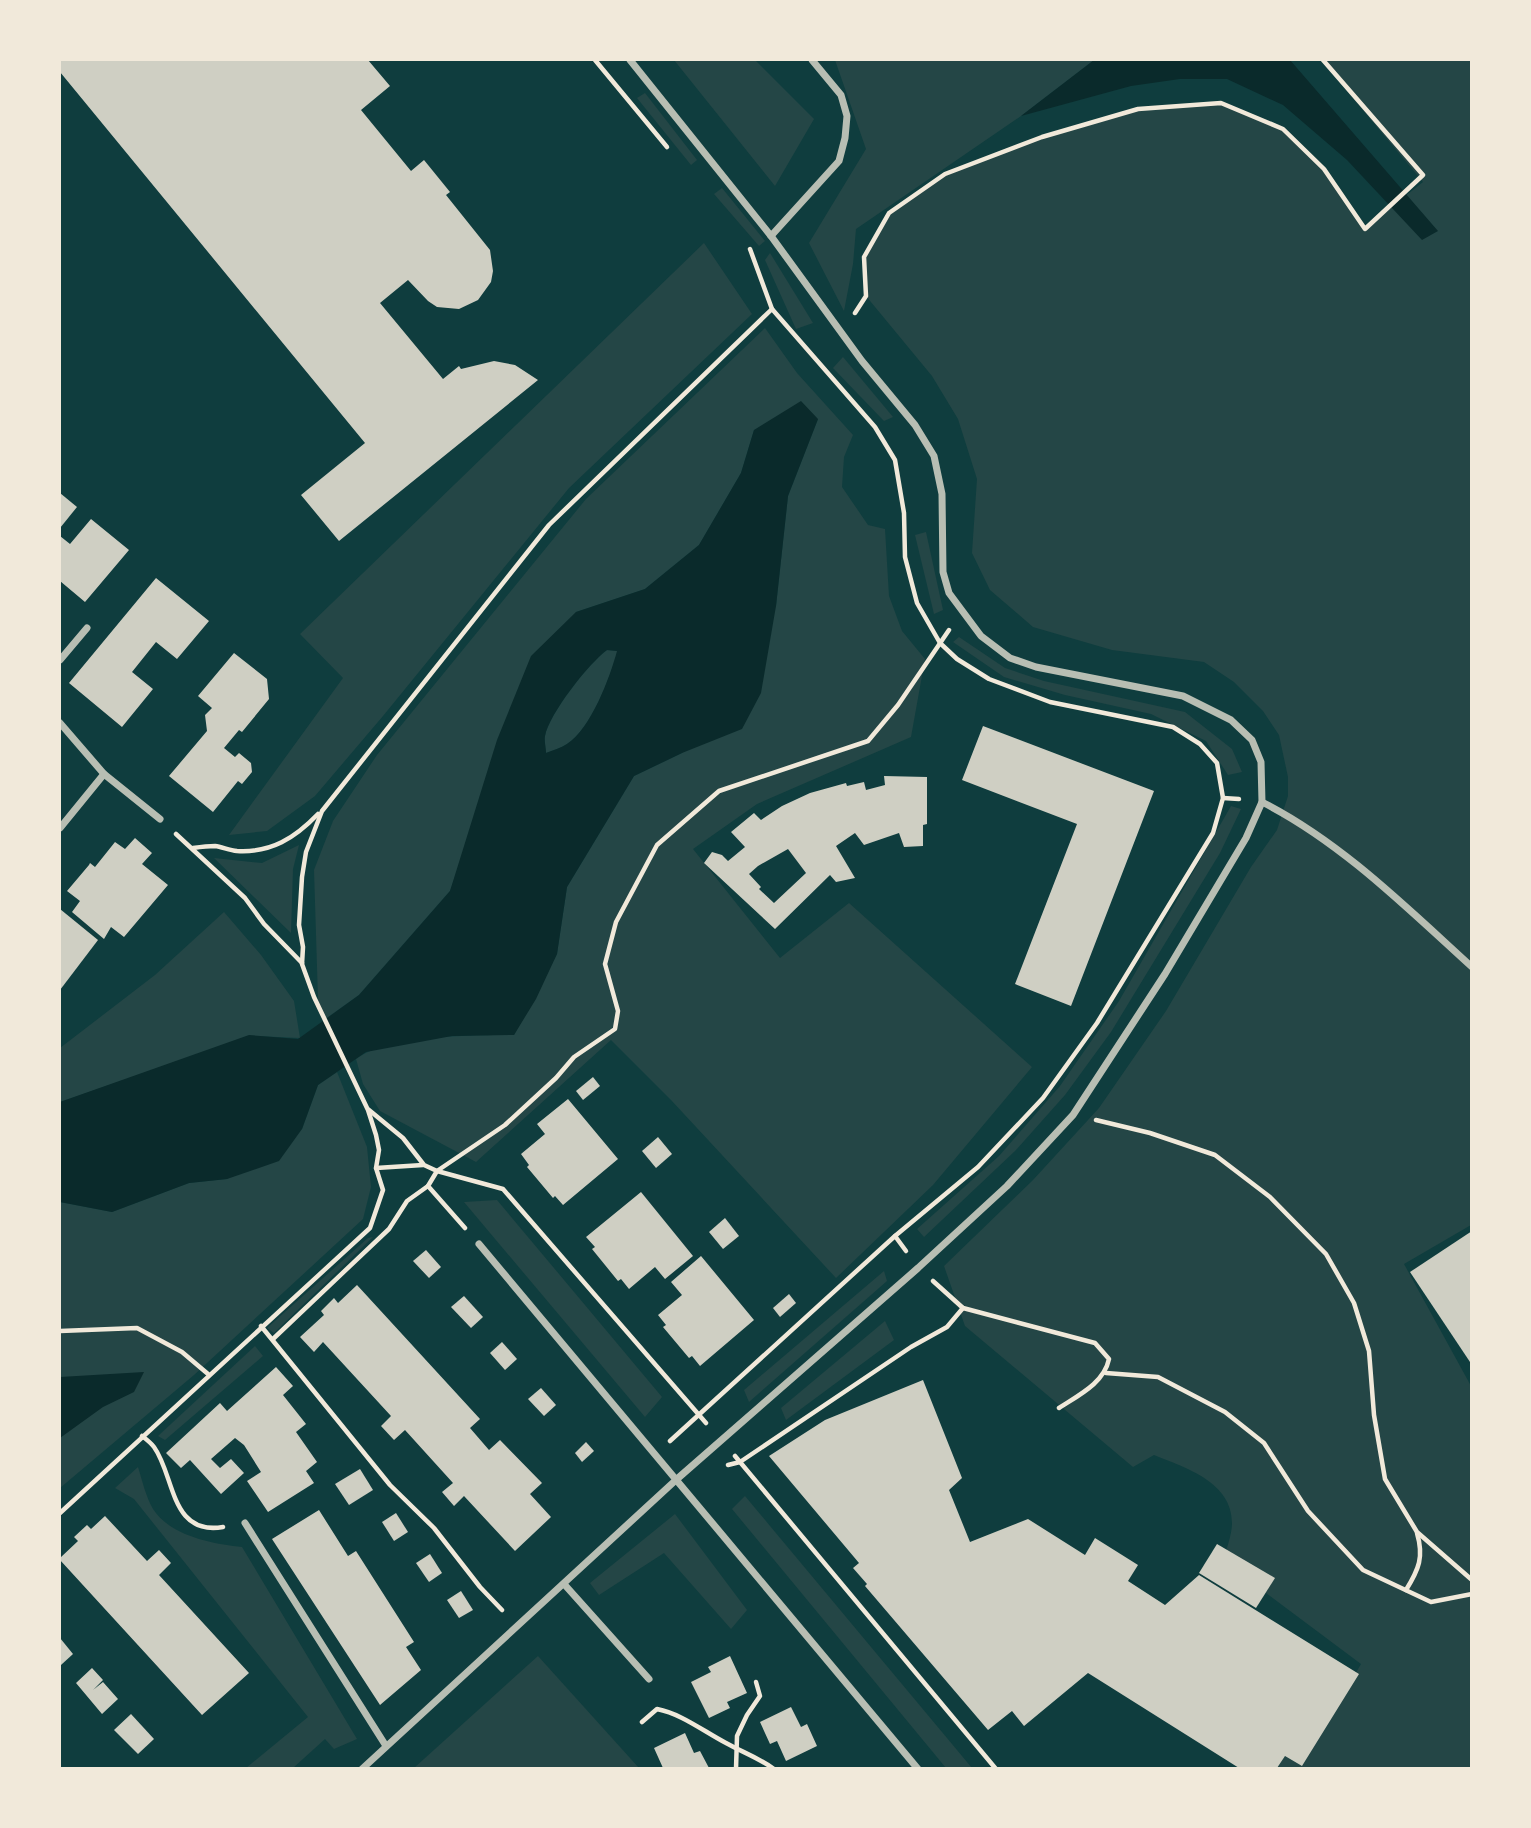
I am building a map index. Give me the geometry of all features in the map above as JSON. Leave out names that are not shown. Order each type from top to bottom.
[{"type":"street","points":[[362,1769],[677,1479],[918,1268],[1007,1186],[1073,1115],[1165,974],[1246,838],[1262,802],[1261,762],[1252,740],[1231,720],[1184,696],[1036,667],[1010,658],[981,636],[949,593],[943,572],[942,494],[934,456],[915,425],[841,333],[771,236],[630,60]]},
{"type":"street","points":[[771,236],[839,161],[845,138],[848,116],[841,95],[812,60]]},
{"type":"street","points":[[60,660],[87,628]]},
{"type":"street","points":[[60,723],[104,774],[160,819]]},
{"type":"street","points":[[60,828],[104,774]]},
{"type":"street","points":[[1262,802],[1293,818],[1374,879],[1472,967]]},
{"type":"street","points":[[479,1244],[918,1769]]},
{"type":"street","points":[[245,1522],[386,1746]]},
{"type":"street","points":[[564,1584],[649,1679]]},
{"type":"path","points":[[594,60],[672,153]]},
{"type":"path","points":[[841,333],[866,296],[864,257],[889,213],[945,174],[1042,137],[1138,109],[1221,103],[1283,129],[1324,169],[1365,229],[1423,175],[1323,60]]},
{"type":"path","points":[[655,1454],[895,1236],[978,1167],[1043,1098],[1097,1023],[1213,832],[1223,797],[1217,763],[1200,744],[1173,727],[1050,702],[989,679],[957,659],[940,643],[917,603],[905,557],[904,513],[895,460],[875,427],[772,309],[750,247]]},
{"type":"path","points":[[191,848],[215,846],[233,851],[250,851],[285,843],[302,831],[321,811],[549,525],[772,309]]},
{"type":"path","points":[[273,1339],[389,1230],[407,1201],[428,1186],[437,1171],[505,1125],[574,1057],[615,1029],[618,1011],[605,964],[616,922],[657,845],[719,791],[868,741],[898,705],[961,612]]},
{"type":"path","points":[[302,964],[303,947],[299,925],[302,877],[306,852],[321,811]]},
{"type":"path","points":[[60,1513],[208,1374],[370,1228],[383,1189],[376,1168],[379,1150],[368,1110],[314,997],[302,964],[289,947],[264,924],[246,898],[160,819]]},
{"type":"path","points":[[368,1110],[403,1138],[424,1165],[503,1189],[699,1415]]},
{"type":"path","points":[[1073,1115],[1150,1133],[1215,1155],[1270,1197],[1326,1254],[1354,1303],[1369,1351],[1374,1415],[1385,1479],[1417,1532],[1422,1549],[1416,1573],[1405,1590]]},
{"type":"path","points":[[376,1168],[424,1165]]},
{"type":"path","points":[[428,1186],[479,1244]]},
{"type":"path","points":[[918,1268],[963,1308],[1095,1343],[1110,1359],[1107,1373],[1088,1390],[1059,1408]]},
{"type":"path","points":[[963,1308],[947,1327],[911,1347],[740,1462],[996,1769]]},
{"type":"path","points":[[261,1326],[390,1485],[434,1528],[480,1587],[518,1625]]},
{"type":"path","points":[[60,1331],[137,1328],[182,1352],[208,1374]]},
{"type":"path","points":[[1107,1373],[1158,1377],[1225,1412],[1264,1443],[1308,1511],[1363,1570],[1431,1602],[1472,1594]]},
{"type":"path","points":[[142,1436],[153,1446],[162,1461],[173,1496],[181,1511],[206,1527],[245,1522]]},
{"type":"path","points":[[1417,1532],[1472,1580]]},
{"type":"path","points":[[736,1769],[737,1736],[760,1696],[756,1682]]},
{"type":"path","points":[[642,1722],[657,1709],[667,1711],[759,1758],[774,1769]]},
{"type":"shaded area","points":[[674,60],[755,60],[814,119],[775,186]]},
{"type":"shaded area","points":[[835,60],[1094,60],[1021,116],[856,229],[844,311],[809,243],[866,149]]},
{"type":"shaded area","points":[[1094,60],[1290,60],[1438,231],[1422,240],[1347,160],[1283,105],[1227,79],[1180,79],[1131,86],[1021,116]]},
{"type":"shaded area","points":[[1321,60],[1471,60],[1471,1225],[1404,1264],[1471,1386],[1471,1768],[1277,1768],[1285,1756],[1302,1766],[1361,1664],[1223,1561],[1232,1523],[1230,1509],[1216,1487],[1193,1471],[1154,1455],[1133,1467],[965,1326],[944,1266],[1033,1180],[1099,1108],[1166,1011],[1251,867],[1277,830],[1288,796],[1288,777],[1279,735],[1263,711],[1234,682],[1204,662],[1112,650],[1033,627],[990,590],[972,553],[977,479],[958,419],[932,376],[866,296],[864,257],[889,213],[945,174],[1042,137],[1138,109],[1221,103],[1283,129],[1324,169],[1365,228],[1423,182]]},
{"type":"shaded area","points":[[645,93],[697,160],[691,165],[637,98]]},
{"type":"shaded area","points":[[722,188],[765,241],[759,246],[714,194]]},
{"type":"shaded area","points":[[704,243],[752,314],[569,488],[315,796],[267,831],[229,835],[343,678],[300,634]]},
{"type":"shaded area","points":[[770,253],[813,323],[796,329],[765,260]]},
{"type":"shaded area","points":[[765,328],[797,373],[853,435],[844,457],[842,487],[868,525],[885,529],[889,596],[902,631],[925,659],[911,737],[757,804],[693,849],[780,958],[849,903],[1032,1067],[933,1185],[836,1278],[671,1100],[611,1040],[476,1162],[380,1111],[363,1084],[356,1059],[370,1051],[409,1041],[454,1036],[514,1035],[557,954],[567,887],[634,776],[682,753],[776,606],[788,496],[818,419],[754,430],[741,473],[699,545],[645,589],[576,612],[468,840],[450,891],[359,995],[324,1020],[318,999],[314,870],[333,821],[377,755],[586,499]]},
{"type":"shaded area","points":[[843,357],[893,417],[884,421],[833,368]]},
{"type":"shaded area","points":[[801,401],[818,419],[788,496],[776,606],[761,693],[742,729],[634,776],[567,887],[557,954],[536,999],[514,1035],[452,1036],[366,1052],[318,1085],[302,1129],[279,1161],[227,1179],[189,1183],[112,1212],[60,1202],[60,1102],[249,1035],[298,1039],[359,995],[450,891],[497,740],[531,656],[576,612],[645,589],[699,545],[741,473],[754,430]],"holes":[[[607,650],[617,651],[604,688],[584,727],[567,744],[546,753],[545,736],[562,703],[599,657]]]},
{"type":"shaded area","points":[[926,532],[943,610],[934,614],[915,535]]},
{"type":"shaded area","points":[[959,637],[1005,668],[1044,681],[1185,712],[1232,749],[1242,772],[1228,775],[1206,741],[1151,714],[1065,695],[1004,677],[953,642]]},
{"type":"shaded area","points":[[607,650],[618,651],[592,715],[576,737],[546,753],[545,736],[554,715],[581,677]]},
{"type":"shaded area","points":[[1231,806],[1241,809],[1220,853],[1111,1032],[1065,1095],[1015,1151],[924,1237],[917,1229],[999,1156],[1060,1086],[1119,1001]]},
{"type":"shaded area","points":[[299,845],[293,869],[291,933],[214,858],[262,863]]},
{"type":"shaded area","points":[[224,912],[261,955],[294,1001],[300,1038],[252,1036],[60,1102],[60,1048],[155,975]]},
{"type":"shaded area","points":[[337,1072],[367,1147],[371,1187],[363,1219],[194,1375],[60,1488],[60,1202],[112,1212],[189,1183],[227,1179],[302,1129],[318,1085]]},
{"type":"shaded area","points":[[497,1200],[662,1397],[645,1417],[464,1202]]},
{"type":"shaded area","points":[[373,1237],[274,1333],[267,1328],[368,1238]]},
{"type":"shaded area","points":[[884,1271],[887,1281],[749,1402],[744,1390]]},
{"type":"shaded area","points":[[885,1321],[894,1340],[786,1420],[781,1408]]},
{"type":"shaded area","points":[[255,1346],[263,1356],[165,1440],[158,1436]]},
{"type":"shaded area","points":[[144,1372],[134,1392],[103,1407],[60,1438],[60,1377]]},
{"type":"shaded area","points":[[138,1467],[153,1509],[170,1526],[206,1541],[242,1547],[357,1739],[334,1749],[325,1739],[293,1768],[246,1768],[308,1717],[134,1499],[115,1488]]},
{"type":"shaded area","points":[[745,1496],[972,1768],[946,1768],[732,1509]]},
{"type":"shaded area","points":[[675,1514],[747,1610],[731,1629],[664,1553],[599,1595],[590,1583]]},
{"type":"shaded area","points":[[538,1656],[639,1768],[414,1768]]},
{"type":"building","points":[[60,60],[368,60],[390,86],[361,110],[411,171],[424,160],[450,192],[446,195],[490,250],[493,271],[491,282],[478,300],[459,309],[437,307],[408,280],[380,303],[443,379],[459,366],[461,369],[494,361],[515,365],[538,380],[339,541],[301,495],[365,443],[60,72]]},
{"type":"building","points":[[60,493],[77,507],[60,528]]},
{"type":"building","points":[[91,519],[129,550],[85,602],[60,581],[60,536],[70,544]]},
{"type":"building","points":[[156,578],[209,621],[177,659],[156,642],[132,672],[153,689],[122,727],[69,683]]},
{"type":"building","points":[[234,653],[267,679],[269,699],[242,732],[239,730],[224,748],[235,757],[239,753],[251,763],[252,772],[242,784],[238,781],[213,812],[169,776],[207,731],[205,715],[212,708],[198,696]]},
{"type":"building","points":[[983,726],[1154,791],[1071,1006],[1015,984],[1077,824],[962,780]]},
{"type":"building","points":[[884,776],[927,777],[927,824],[923,825],[923,846],[904,847],[899,833],[864,845],[855,833],[836,846],[855,878],[836,882],[830,875],[775,929],[704,863],[712,852],[722,855],[728,861],[745,847],[731,832],[754,813],[761,820],[782,806],[810,793],[846,783],[847,786],[864,782],[866,790],[885,785]],"holes":[[[788,849],[806,873],[774,903],[759,889],[761,887],[749,874]]]},
{"type":"building","points":[[135,838],[152,853],[142,864],[168,885],[124,937],[111,927],[104,939],[72,912],[80,901],[67,891],[90,863],[95,867],[115,842],[125,849]]},
{"type":"building","points":[[60,909],[98,940],[60,990]]},
{"type":"building","points":[[593,1077],[600,1086],[583,1100],[576,1091]]},
{"type":"building","points":[[568,1099],[618,1159],[563,1205],[555,1196],[553,1198],[527,1167],[529,1165],[521,1154],[545,1134],[537,1124]]},
{"type":"building","points":[[658,1137],[672,1154],[656,1168],[642,1151]]},
{"type":"building","points":[[641,1192],[693,1256],[665,1279],[655,1267],[629,1289],[621,1279],[618,1281],[592,1249],[595,1247],[586,1237]]},
{"type":"building","points":[[725,1218],[739,1236],[723,1249],[709,1232]]},
{"type":"building","points":[[1472,1231],[1472,1365],[1410,1272]]},
{"type":"building","points":[[426,1250],[441,1267],[429,1278],[413,1261]]},
{"type":"building","points":[[701,1256],[754,1320],[700,1366],[692,1356],[689,1358],[663,1327],[666,1325],[658,1315],[682,1295],[671,1282]]},
{"type":"building","points":[[357,1285],[480,1419],[470,1428],[489,1450],[500,1440],[542,1483],[530,1494],[551,1517],[515,1551],[464,1496],[454,1506],[442,1492],[453,1483],[405,1430],[394,1440],[381,1426],[391,1416],[323,1342],[314,1352],[300,1337],[324,1315],[321,1311],[334,1298],[338,1303]]},
{"type":"building","points":[[789,1294],[796,1303],[780,1317],[773,1308]]},
{"type":"building","points":[[464,1296],[483,1317],[471,1328],[451,1307]]},
{"type":"building","points":[[502,1342],[517,1359],[505,1370],[490,1353]]},
{"type":"building","points":[[276,1367],[293,1386],[283,1395],[306,1424],[296,1432],[317,1462],[306,1471],[314,1483],[268,1512],[247,1481],[261,1472],[244,1445],[235,1438],[211,1459],[220,1468],[231,1459],[244,1473],[221,1494],[190,1460],[181,1468],[166,1453],[220,1403],[227,1411]]},
{"type":"building","points":[[923,1380],[962,1478],[949,1490],[970,1542],[1028,1519],[1085,1555],[1095,1538],[1138,1565],[1128,1581],[1165,1605],[1199,1575],[1359,1674],[1302,1766],[1285,1756],[1277,1768],[1239,1768],[1088,1673],[1024,1726],[1012,1711],[988,1730],[865,1586],[867,1584],[853,1568],[859,1563],[769,1456],[825,1420]]},
{"type":"building","points":[[541,1388],[556,1405],[544,1416],[528,1399]]},
{"type":"building","points":[[586,1442],[594,1451],[582,1462],[575,1453]]},
{"type":"building","points":[[360,1469],[373,1490],[349,1505],[335,1484]]},
{"type":"building","points":[[319,1510],[348,1556],[356,1551],[414,1642],[406,1647],[421,1670],[380,1705],[272,1539]]},
{"type":"building","points":[[396,1513],[408,1532],[394,1541],[382,1522]]},
{"type":"building","points":[[105,1516],[147,1561],[159,1550],[171,1563],[159,1575],[249,1673],[202,1715],[60,1560],[78,1541],[74,1537],[87,1525],[91,1529]]},
{"type":"building","points":[[1217,1544],[1275,1578],[1256,1608],[1199,1573]]},
{"type":"building","points":[[430,1554],[442,1573],[429,1582],[416,1563]]},
{"type":"building","points":[[461,1591],[473,1610],[459,1618],[447,1600]]},
{"type":"building","points":[[60,1638],[73,1654],[61,1665],[60,1663]]},
{"type":"building","points":[[730,1656],[747,1693],[727,1702],[730,1708],[709,1718],[691,1682],[711,1672],[708,1667]]},
{"type":"building","points":[[92,1668],[103,1680],[93,1690],[103,1682],[118,1699],[102,1714],[76,1683]]},
{"type":"building","points":[[791,1707],[801,1727],[807,1724],[817,1746],[786,1761],[777,1741],[770,1744],[760,1722]]},
{"type":"building","points":[[131,1714],[154,1739],[138,1754],[114,1730]]},
{"type":"building","points":[[685,1733],[694,1753],[700,1751],[709,1768],[663,1768],[654,1748]]}]
